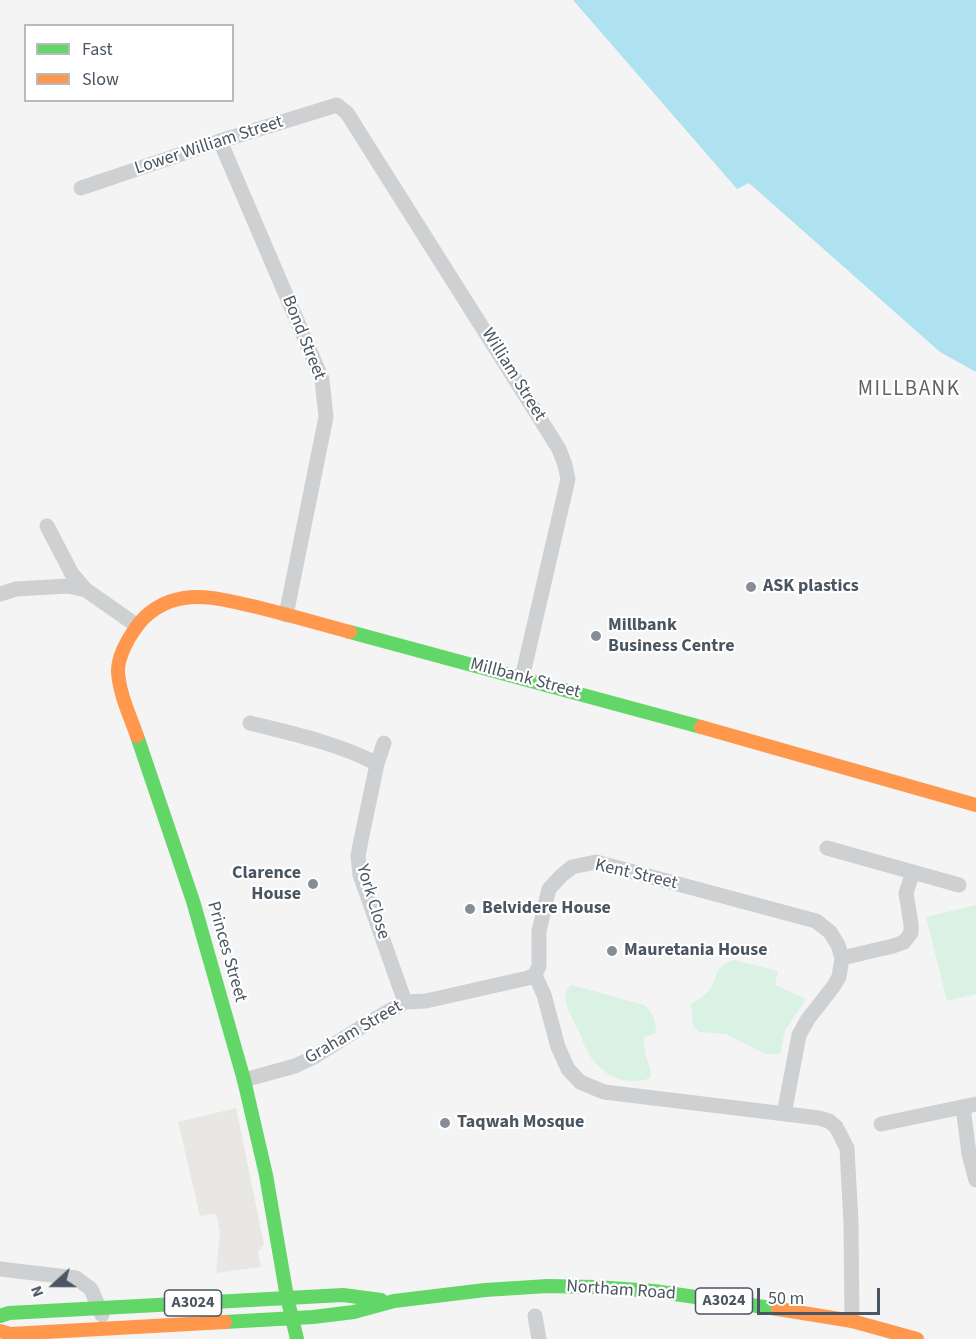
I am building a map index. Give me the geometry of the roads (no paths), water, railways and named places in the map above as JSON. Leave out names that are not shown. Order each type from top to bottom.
[{"type":"street","name":"Lower William Street","points":[[81,188],[220,141],[337,105]]},
{"type":"street","name":"William Street","points":[[337,105],[347,113],[404,201],[560,450],[565,465],[568,479],[522,678]]},
{"type":"street","name":"Bond Street","points":[[220,141],[322,379],[326,417],[286,615]]},
{"type":"street","points":[[47,526],[72,574],[86,590],[136,625]]},
{"type":"street","points":[[0,594],[16,589],[68,586],[86,590]]},
{"type":"street","name":"Millbank Street","points":[[136,625],[149,613],[183,598],[201,597],[254,606],[662,716],[976,805]]},
{"type":"street","name":"Princes Street","points":[[136,625],[125,645],[118,667],[119,682],[193,901],[244,1080],[266,1174],[287,1297],[297,1339]]},
{"type":"street","points":[[250,723],[361,755],[378,764]]},
{"type":"street","name":"York Close","points":[[384,743],[358,856],[360,875],[405,1002]]},
{"type":"street","points":[[827,848],[959,885]]},
{"type":"street","name":"Kent Street","points":[[842,957],[830,932],[816,921],[596,862],[572,867],[549,889],[539,931],[539,966],[535,975],[544,995],[563,1058],[568,1069],[580,1082],[604,1092],[819,1118],[829,1121],[836,1127],[847,1148],[851,1223],[852,1321]]},
{"type":"street","points":[[784,1114],[800,1035],[807,1019],[839,977],[842,957],[893,946],[904,942],[911,933],[906,893],[913,872]]},
{"type":"street","name":"Graham Street","points":[[244,1080],[304,1062],[405,1002],[426,1001],[535,975]]},
{"type":"street","points":[[881,1124],[970,1105],[969,1154],[976,1180]]},
{"type":"street","points":[[0,1269],[76,1278],[91,1289],[106,1330]]},
{"type":"street","name":"Northam Road","points":[[106,1330],[343,1314],[394,1301],[485,1290],[548,1286],[654,1291],[701,1297],[852,1321],[917,1339]]},
{"type":"street","name":"Northam Road","points":[[100,1309],[343,1295],[394,1301]]},
{"type":"street","name":"A3024","points":[[0,1316],[9,1313],[100,1309]]},
{"type":"street","points":[[535,1316],[539,1339]]},
{"type":"street","name":"A3024","points":[[0,1331],[10,1334],[106,1330]]},
{"type":"water","points":[[573,0],[976,0],[976,372],[940,352],[749,183],[737,189]]},
{"type":"place","name":"ASK plastics","points":[[751,587]]},
{"type":"place","name":"Millbank Business Centre","points":[[596,636]]},
{"type":"place","name":"Clarence House","points":[[313,884]]},
{"type":"place","name":"Belvidere House","points":[[470,909]]},
{"type":"place","name":"Mauretania House","points":[[612,951]]},
{"type":"place","name":"Taqwah Mosque","points":[[445,1123]]},
{"type":"district","name":"MILLBANK","points":[[909,390]]}]
